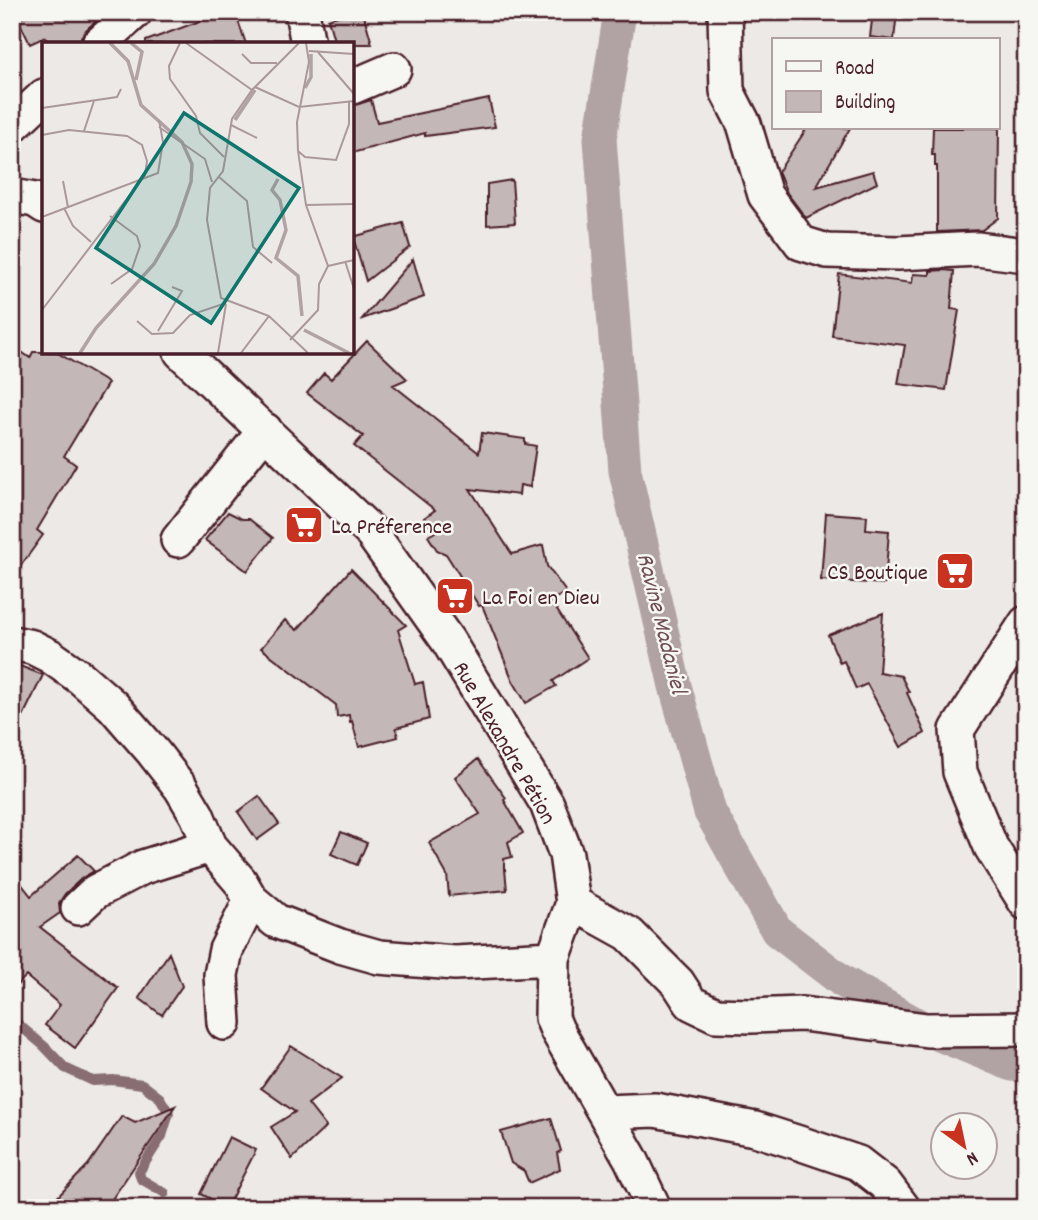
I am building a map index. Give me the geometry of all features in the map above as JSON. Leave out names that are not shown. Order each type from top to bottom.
[{"type":"street","points":[[101,42],[135,12]]},
{"type":"street","points":[[302,12],[308,42]]},
{"type":"street","points":[[725,12],[727,91],[744,124],[765,195],[801,243],[827,251],[898,253],[977,249],[1026,255]]},
{"type":"street","points":[[354,86],[394,69]]},
{"type":"street","points":[[12,126],[42,98]]},
{"type":"street","points":[[12,195],[35,200],[42,205]]},
{"type":"street","name":"Rue Alexandre Pétion","points":[[183,354],[370,531],[448,641],[547,804],[566,854],[573,903],[553,958],[552,1017],[631,1159],[654,1208]]},
{"type":"street","points":[[178,540],[265,430]]},
{"type":"street","points":[[1026,623],[957,730],[960,772],[991,847],[1026,903]]},
{"type":"street","points":[[12,643],[32,647],[50,656],[113,706],[181,788],[197,815],[210,846],[240,881],[251,901],[276,921],[340,946],[379,957],[454,963],[553,958]]},
{"type":"street","points":[[78,908],[95,891],[143,867],[210,846]]},
{"type":"street","points":[[224,1023],[221,975],[226,950],[251,901]]},
{"type":"street","points":[[573,903],[629,934],[678,983],[691,1003],[716,1015],[802,1014],[927,1030],[1026,1029]]},
{"type":"street","points":[[605,1112],[655,1110],[755,1129],[799,1143],[858,1163],[885,1184],[903,1208]]},
{"type":"building","points":[[106,12],[86,30],[80,42],[49,42],[45,37],[30,44],[18,19],[30,13]]},
{"type":"building","points":[[224,12],[235,12],[245,42],[146,42]]},
{"type":"building","points":[[350,12],[363,12],[372,44],[334,42],[328,19]]},
{"type":"building","points":[[873,12],[897,12],[894,38],[870,37]]},
{"type":"building","points":[[489,99],[495,127],[425,136],[425,133],[354,152],[354,105],[371,100],[377,122]]},
{"type":"building","points":[[806,130],[849,130],[816,187],[873,171],[877,183],[806,218],[787,193],[778,172]]},
{"type":"building","points":[[933,130],[999,130],[998,218],[982,230],[937,232],[937,166],[935,155],[932,155]]},
{"type":"building","points":[[512,180],[515,223],[487,225],[487,184]]},
{"type":"building","points":[[403,223],[410,247],[366,281],[354,237]]},
{"type":"building","points":[[413,259],[424,297],[362,319]]},
{"type":"building","points":[[930,271],[954,271],[951,309],[959,310],[946,390],[898,384],[905,345],[832,336],[839,274],[912,283],[913,274],[930,275]]},
{"type":"building","points":[[367,341],[407,379],[393,385],[479,453],[482,433],[525,439],[525,444],[536,446],[530,487],[520,485],[519,495],[470,489],[512,554],[543,545],[547,566],[566,592],[551,601],[588,658],[553,681],[556,686],[526,703],[513,681],[482,605],[479,606],[446,554],[437,550],[428,536],[435,532],[424,518],[435,510],[354,446],[363,436],[307,393],[324,373],[331,379]]},
{"type":"building","points":[[12,345],[30,358],[33,352],[59,354],[108,383],[64,456],[76,465],[37,530],[43,535],[12,578]]},
{"type":"building","points":[[228,512],[242,519],[249,519],[273,538],[247,571],[205,540]]},
{"type":"building","points":[[826,513],[867,516],[866,529],[889,531],[885,584],[821,580]]},
{"type":"building","points":[[351,569],[406,625],[398,630],[415,684],[423,682],[429,719],[396,728],[398,737],[359,747],[349,715],[337,717],[336,705],[261,648],[285,620],[297,630]]},
{"type":"building","points":[[883,613],[879,672],[901,676],[925,733],[901,747],[867,684],[856,689],[844,661],[840,663],[828,635]]},
{"type":"building","points":[[12,663],[43,675],[12,739]]},
{"type":"building","points":[[478,759],[506,798],[504,800],[523,833],[508,842],[512,857],[504,859],[507,890],[449,896],[447,875],[429,843],[480,814],[455,777]]},
{"type":"building","points":[[259,796],[279,824],[257,840],[238,812]]},
{"type":"building","points":[[341,832],[367,843],[357,865],[331,854]]},
{"type":"building","points":[[78,855],[94,871],[65,894],[59,903],[60,913],[40,927],[118,988],[75,1048],[45,1025],[60,1005],[26,976],[12,990],[12,872],[31,896]]},
{"type":"building","points":[[169,953],[182,986],[162,1015],[139,998]]},
{"type":"building","points":[[291,1046],[342,1078],[308,1104],[326,1127],[292,1159],[271,1127],[295,1112],[261,1088]]},
{"type":"building","points":[[175,1106],[106,1208],[47,1208],[88,1165],[122,1116],[135,1123]]},
{"type":"building","points":[[551,1118],[561,1151],[557,1153],[560,1169],[529,1183],[524,1171],[511,1163],[501,1132]]},
{"type":"building","points":[[229,1137],[256,1150],[227,1207],[201,1194]]},
{"type":"waterway","name":"Ravine Madaniel","points":[[620,12],[600,139],[625,471],[675,686],[710,812],[777,931],[842,981],[927,1030],[1012,1065],[1026,1066]]},
{"type":"waterway","points":[[12,1019],[65,1068],[93,1081],[113,1080],[142,1084],[160,1098],[169,1113],[162,1136],[139,1172],[141,1179],[165,1193]]},
{"type":"place","name":"La Préference","points":[[304,525]]},
{"type":"place","name":"CS Boutique","points":[[955,571]]},
{"type":"place","name":"La Foi en Dieu","points":[[455,596]]}]
